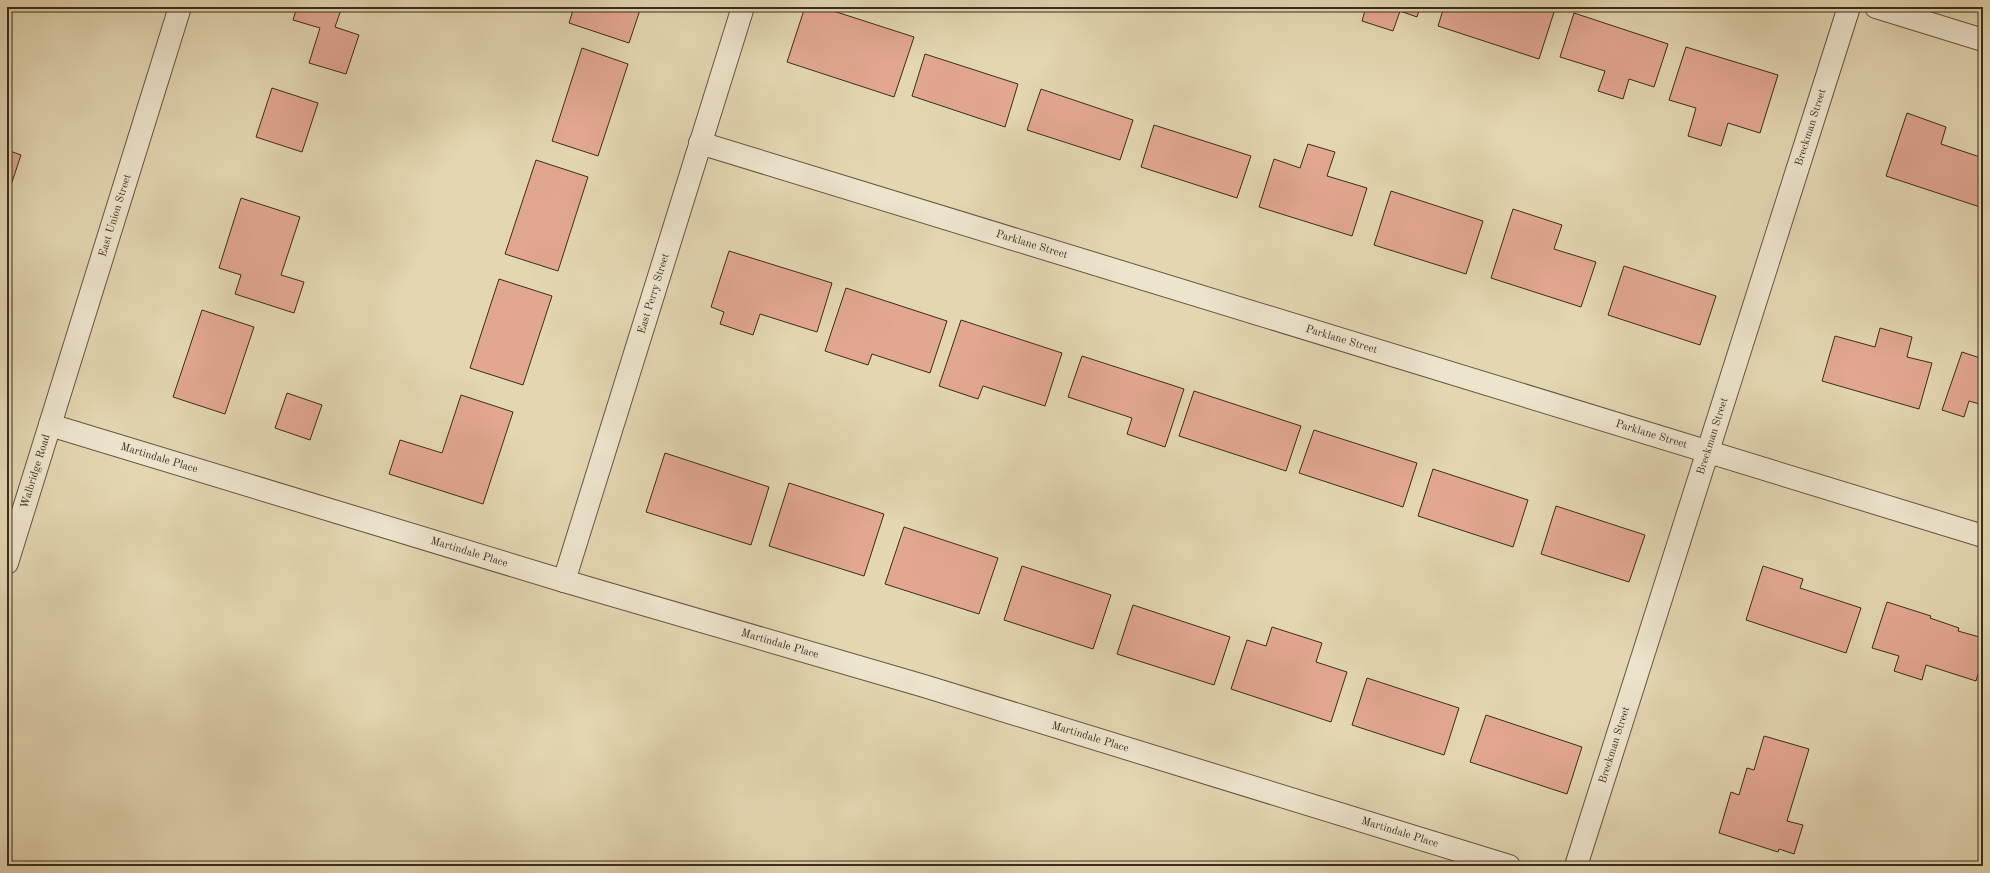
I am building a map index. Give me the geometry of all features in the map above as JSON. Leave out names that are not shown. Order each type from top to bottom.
[{"type":"street","name":"East Union Street","points":[[50,425],[180,7]]},
{"type":"street","name":"East Perry Street","points":[[564,581],[743,7]]},
{"type":"street","name":"Breckman Street","points":[[1576,866],[1849,7]]},
{"type":"street","points":[[1876,7],[1983,40]]},
{"type":"street","name":"Parklane Street","points":[[700,143],[1983,536]]},
{"type":"street","name":"Walbridge Road","points":[[7,563],[50,425]]},
{"type":"street","name":"Martindale Place","points":[[50,425],[564,581],[924,686],[1509,866]]},
{"type":"building","points":[[297,7],[342,7],[335,27],[359,35],[346,74],[309,63],[320,28],[293,20]]},
{"type":"building","points":[[574,7],[641,7],[629,43],[569,23]]},
{"type":"building","points":[[805,7],[821,7],[914,37],[894,97],[787,62]]},
{"type":"building","points":[[1366,7],[1420,7],[1417,17],[1400,11],[1393,31],[1362,21]]},
{"type":"building","points":[[1444,7],[1548,7],[1555,9],[1539,59],[1438,26]]},
{"type":"building","points":[[1574,13],[1668,44],[1654,87],[1629,79],[1623,99],[1598,91],[1605,71],[1560,57]]},
{"type":"building","points":[[1686,47],[1778,75],[1760,133],[1728,123],[1721,146],[1688,136],[1696,108],[1669,100]]},
{"type":"building","points":[[582,48],[628,64],[598,156],[552,141]]},
{"type":"building","points":[[925,54],[1018,84],[1005,127],[912,96]]},
{"type":"building","points":[[272,88],[318,103],[302,152],[256,137]]},
{"type":"building","points":[[1041,89],[1133,120],[1120,160],[1027,130]]},
{"type":"building","points":[[1907,113],[1946,127],[1941,144],[1983,158],[1983,208],[1886,176]]},
{"type":"building","points":[[1154,125],[1251,156],[1237,198],[1141,167]]},
{"type":"building","points":[[1308,144],[1335,152],[1327,176],[1367,188],[1352,236],[1259,207],[1274,159],[1300,168]]},
{"type":"building","points":[[7,150],[21,155],[7,197]]},
{"type":"building","points":[[536,160],[588,177],[558,271],[505,254]]},
{"type":"building","points":[[1391,191],[1483,221],[1466,274],[1374,245]]},
{"type":"building","points":[[241,198],[300,217],[281,275],[304,282],[294,313],[235,294],[241,275],[219,268]]},
{"type":"building","points":[[1513,209],[1562,225],[1554,249],[1596,262],[1581,307],[1491,278]]},
{"type":"building","points":[[729,251],[832,283],[817,332],[760,314],[753,335],[720,324],[724,312],[711,307]]},
{"type":"building","points":[[1624,266],[1716,296],[1700,345],[1608,315]]},
{"type":"building","points":[[499,279],[552,296],[523,385],[470,368]]},
{"type":"building","points":[[846,288],[947,321],[930,373],[872,354],[868,365],[825,351]]},
{"type":"building","points":[[202,310],[254,327],[225,414],[173,397]]},
{"type":"building","points":[[961,320],[1062,353],[1045,406],[983,386],[978,399],[939,386]]},
{"type":"building","points":[[1880,328],[1912,337],[1907,357],[1932,363],[1919,409],[1822,381],[1835,336],[1875,347]]},
{"type":"building","points":[[1962,352],[1983,359],[1983,405],[1969,401],[1964,417],[1942,410]]},
{"type":"building","points":[[1082,356],[1184,389],[1165,447],[1127,434],[1132,418],[1068,397]]},
{"type":"building","points":[[1194,391],[1301,426],[1286,471],[1179,436]]},
{"type":"building","points":[[287,393],[322,405],[310,440],[275,428]]},
{"type":"building","points":[[461,395],[513,412],[483,504],[389,474],[400,440],[442,453]]},
{"type":"building","points":[[1314,430],[1417,463],[1403,507],[1299,473]]},
{"type":"building","points":[[665,453],[769,487],[751,545],[646,512]]},
{"type":"building","points":[[1433,469],[1528,500],[1513,547],[1418,516]]},
{"type":"building","points":[[789,483],[884,514],[864,576],[769,546]]},
{"type":"building","points":[[1556,506],[1645,535],[1629,582],[1541,554]]},
{"type":"building","points":[[904,527],[998,558],[979,614],[885,584]]},
{"type":"building","points":[[1022,566],[1111,595],[1093,649],[1004,620]]},
{"type":"building","points":[[1763,566],[1803,579],[1800,588],[1861,608],[1846,653],[1746,620]]},
{"type":"building","points":[[1887,602],[1931,616],[1930,618],[1959,628],[1958,631],[1983,638],[1983,659],[1976,681],[1926,665],[1922,680],[1894,671],[1899,656],[1872,648]]},
{"type":"building","points":[[1133,605],[1230,637],[1214,685],[1117,654]]},
{"type":"building","points":[[1272,627],[1322,643],[1316,662],[1347,672],[1331,722],[1231,689],[1247,640],[1266,646]]},
{"type":"building","points":[[1367,678],[1459,708],[1444,755],[1352,725]]},
{"type":"building","points":[[1486,715],[1582,747],[1567,794],[1470,762]]},
{"type":"building","points":[[1764,736],[1809,749],[1787,821],[1803,825],[1794,854],[1779,849],[1778,852],[1719,833],[1731,792],[1739,795],[1747,768],[1754,770]]}]
